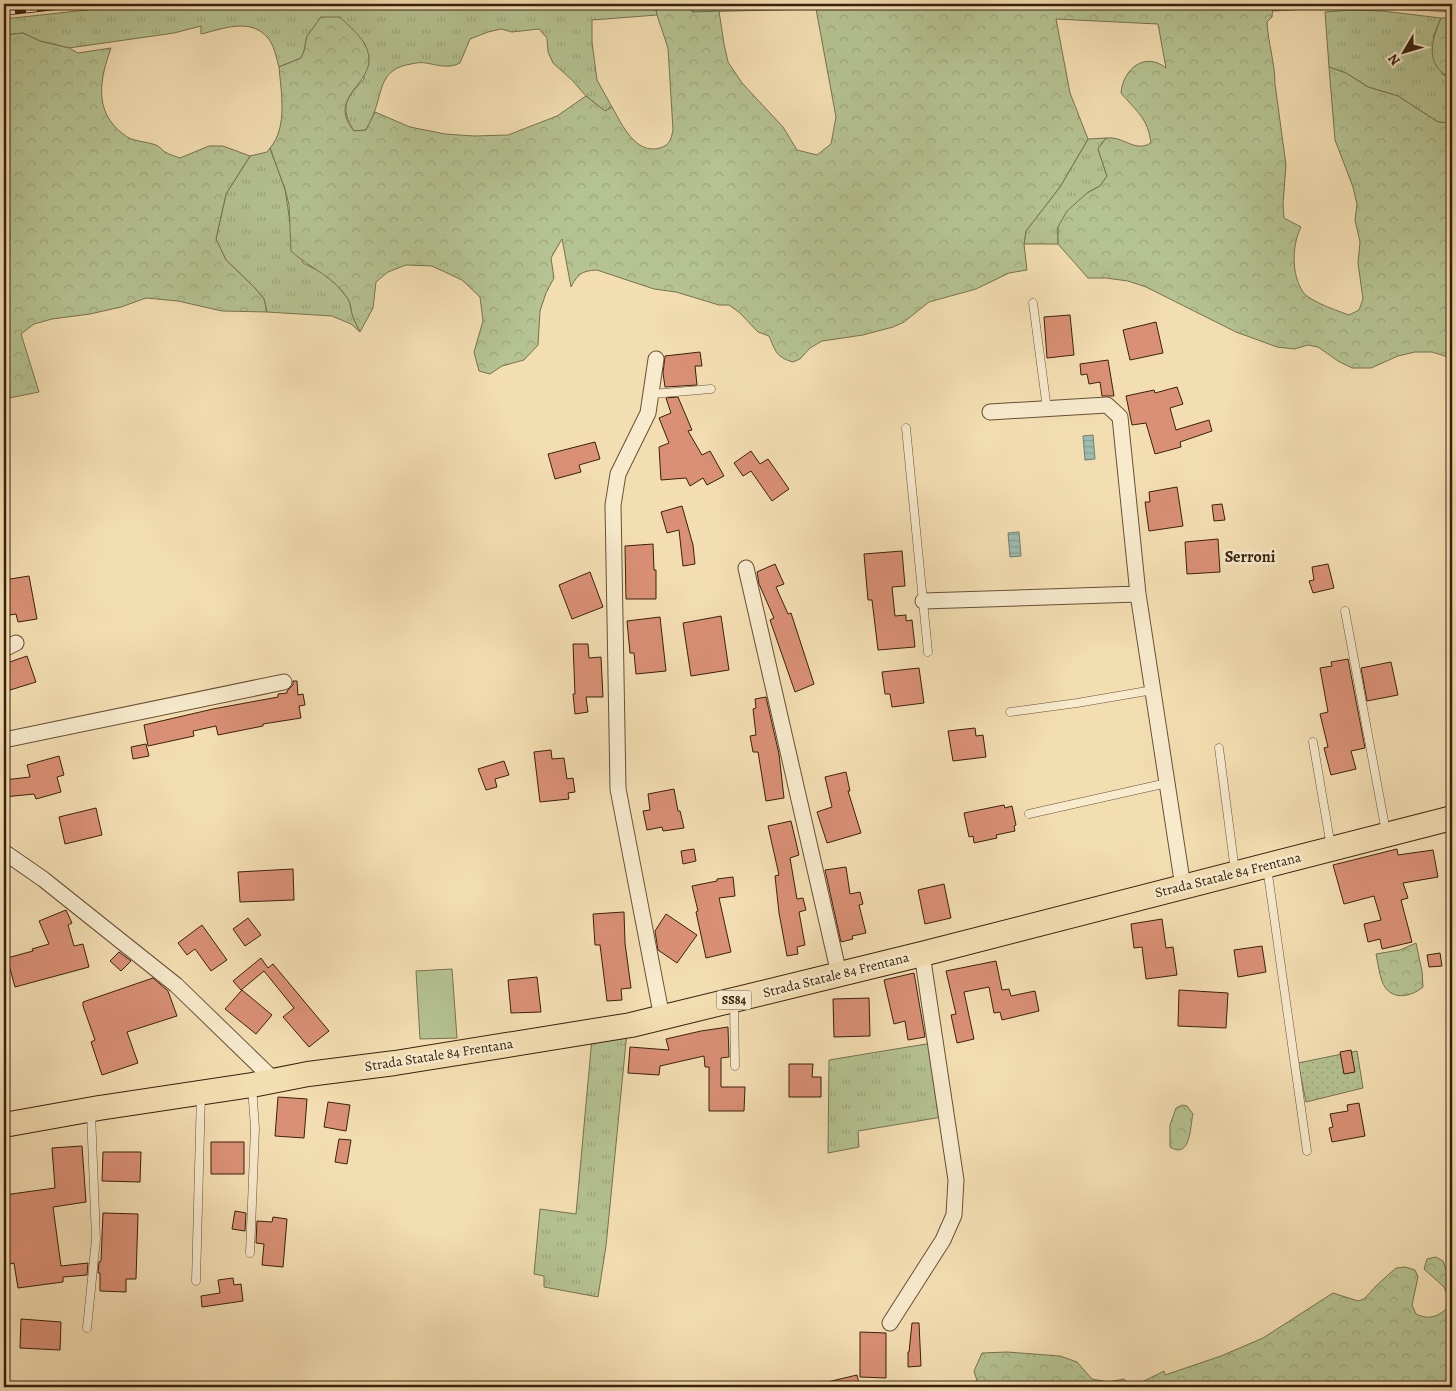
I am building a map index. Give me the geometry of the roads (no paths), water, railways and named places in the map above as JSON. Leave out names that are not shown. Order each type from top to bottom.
[{"type":"main road","name":"Strada Statale 84 Frentana","points":[[4,1125],[91,1109],[613,1028],[662,1018],[922,954],[1452,818]]},
{"type":"street","points":[[656,359],[652,394],[647,415],[618,474],[613,505],[618,789],[662,1018]]},
{"type":"street","points":[[990,412],[1107,405],[1120,417],[1138,594],[1183,887]]},
{"type":"street","points":[[746,568],[839,974]]},
{"type":"street","points":[[923,601],[1138,594]]},
{"type":"street","points":[[4,740],[284,682]]},
{"type":"street","points":[[4,852],[43,879],[176,985],[263,1083]]},
{"type":"street","points":[[890,1323],[944,1240],[954,1215],[956,1180],[922,954]]},
{"type":"lane","points":[[1033,303],[1047,408]]},
{"type":"lane","points":[[652,394],[711,388]]},
{"type":"lane","points":[[906,428],[928,652]]},
{"type":"lane","points":[[1345,611],[1387,834]]},
{"type":"lane","points":[[1010,712],[1153,690]]},
{"type":"lane","points":[[1313,742],[1332,849]]},
{"type":"lane","points":[[1219,748],[1235,873]]},
{"type":"lane","points":[[1029,814],[1167,782]]},
{"type":"lane","points":[[1266,865],[1308,1151]]},
{"type":"lane","points":[[734,1000],[735,1066]]},
{"type":"lane","points":[[250,1253],[255,1128],[263,1083]]},
{"type":"lane","points":[[196,1281],[201,1092]]},
{"type":"lane","points":[[87,1328],[96,1239],[91,1109]]},
{"type":"railway","points":[[4,13],[85,4]]},
{"type":"district","name":"Serroni","points":[[1250,557]]}]
